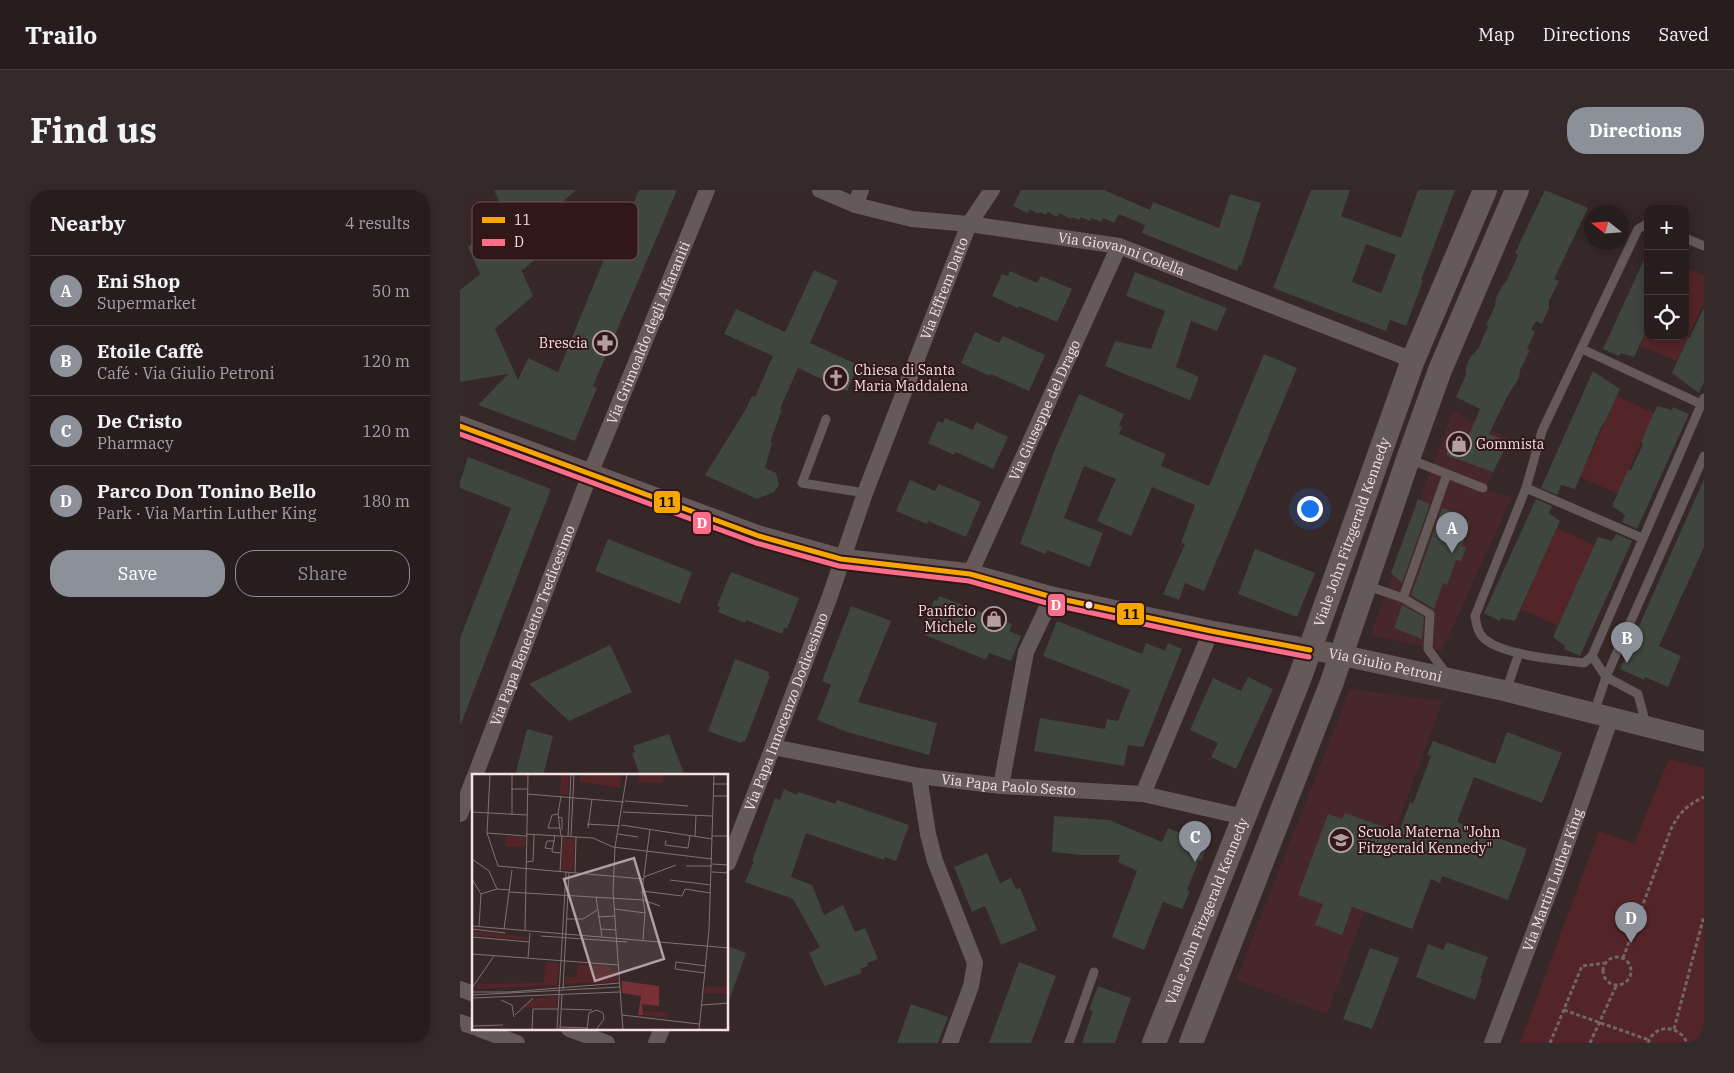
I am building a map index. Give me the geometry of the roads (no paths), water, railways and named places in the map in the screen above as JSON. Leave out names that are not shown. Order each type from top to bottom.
[{"type":"main road","name":"Viale John Fitzgerald Kennedy","points":[[1154,1043],[1310,650],[1413,360],[1485,190]]},
{"type":"main road","name":"Viale John Fitzgerald Kennedy","points":[[1191,1043],[1341,655],[1440,370],[1518,190]]},
{"type":"street","name":"Via Grimoaldo degli Alfaraniti","points":[[590,474],[707,190]]},
{"type":"street","name":"Via Giovanni Colella","points":[[820,190],[858,197],[912,219],[969,224],[1119,246],[1413,360]]},
{"type":"street","name":"Via Effrem Datto","points":[[841,559],[969,224],[992,190]]},
{"type":"street","name":"Via Giuseppe del Drago","points":[[970,574],[1119,246]]},
{"type":"street","name":"Via Giulio Petroni","points":[[460,426],[759,536],[841,559],[970,574],[1052,597],[1211,631],[1341,655],[1450,678],[1646,725],[1704,741]]},
{"type":"street","name":"Via Papa Benedetto Tredicesimo","points":[[475,774],[590,474]]},
{"type":"street","name":"Via Papa Innocenzo Dodicesimo","points":[[729,860],[774,747],[841,559]]},
{"type":"street","points":[[1001,786],[1026,652],[1052,597]]},
{"type":"street","points":[[1143,794],[1211,631]]},
{"type":"street","name":"Via Martin Luther King","points":[[1492,1043],[1557,871],[1603,715]]},
{"type":"street","name":"Via Papa Paolo Sesto","points":[[774,747],[919,776],[1001,786],[1143,794],[1244,817]]},
{"type":"street","points":[[919,776],[928,834],[935,861],[975,962],[971,986],[950,1043]]},
{"type":"street","name":"Via Papa Benedetto Tredicesimo","points":[[460,814],[472,782]]},
{"type":"street","points":[[460,989],[472,993]]},
{"type":"street","points":[[460,1022],[472,1026]]},
{"type":"street","points":[[482,1030],[517,1043]]},
{"type":"street","points":[[572,1030],[607,1043]]},
{"type":"street","points":[[656,1043],[662,1030]]},
{"type":"lane","points":[[1582,349],[1703,401],[1592,656],[1584,663],[1519,653],[1492,645],[1480,634],[1475,616],[1526,488],[1542,431],[1638,229],[1644,225]]},
{"type":"lane","points":[[1689,240],[1704,246]]},
{"type":"lane","points":[[826,418],[802,482],[865,493]]},
{"type":"lane","points":[[1603,715],[1606,677],[1704,456]]},
{"type":"lane","points":[[1408,459],[1483,488]]},
{"type":"lane","points":[[1403,598],[1447,474]]},
{"type":"lane","points":[[1526,488],[1642,538]]},
{"type":"lane","points":[[1366,585],[1403,598],[1430,614],[1428,649],[1450,678]]},
{"type":"lane","points":[[1506,691],[1519,653]]},
{"type":"lane","points":[[1592,656],[1606,677],[1638,694],[1646,725]]},
{"type":"lane","points":[[1069,1043],[1094,972]]},
{"type":"place","name":"Brescia","points":[[605,343]]},
{"type":"place","name":"Chiesa di Santa Maria Maddalena","points":[[836,378]]},
{"type":"place","name":"Gommista","points":[[1459,444]]},
{"type":"place","name":"Eni Shop","points":[[1452,553]]},
{"type":"place","name":"Panificio Michele","points":[[994,619]]},
{"type":"place","name":"Etoile Caffè","points":[[1627,663]]},
{"type":"place","name":"Scuola Materna \"John Fitzgerald Kennedy\"","points":[[1341,840]]},
{"type":"place","name":"De Cristo","points":[[1195,862]]},
{"type":"place","name":"Parco Don Tonino Bello","points":[[1631,943]]}]
